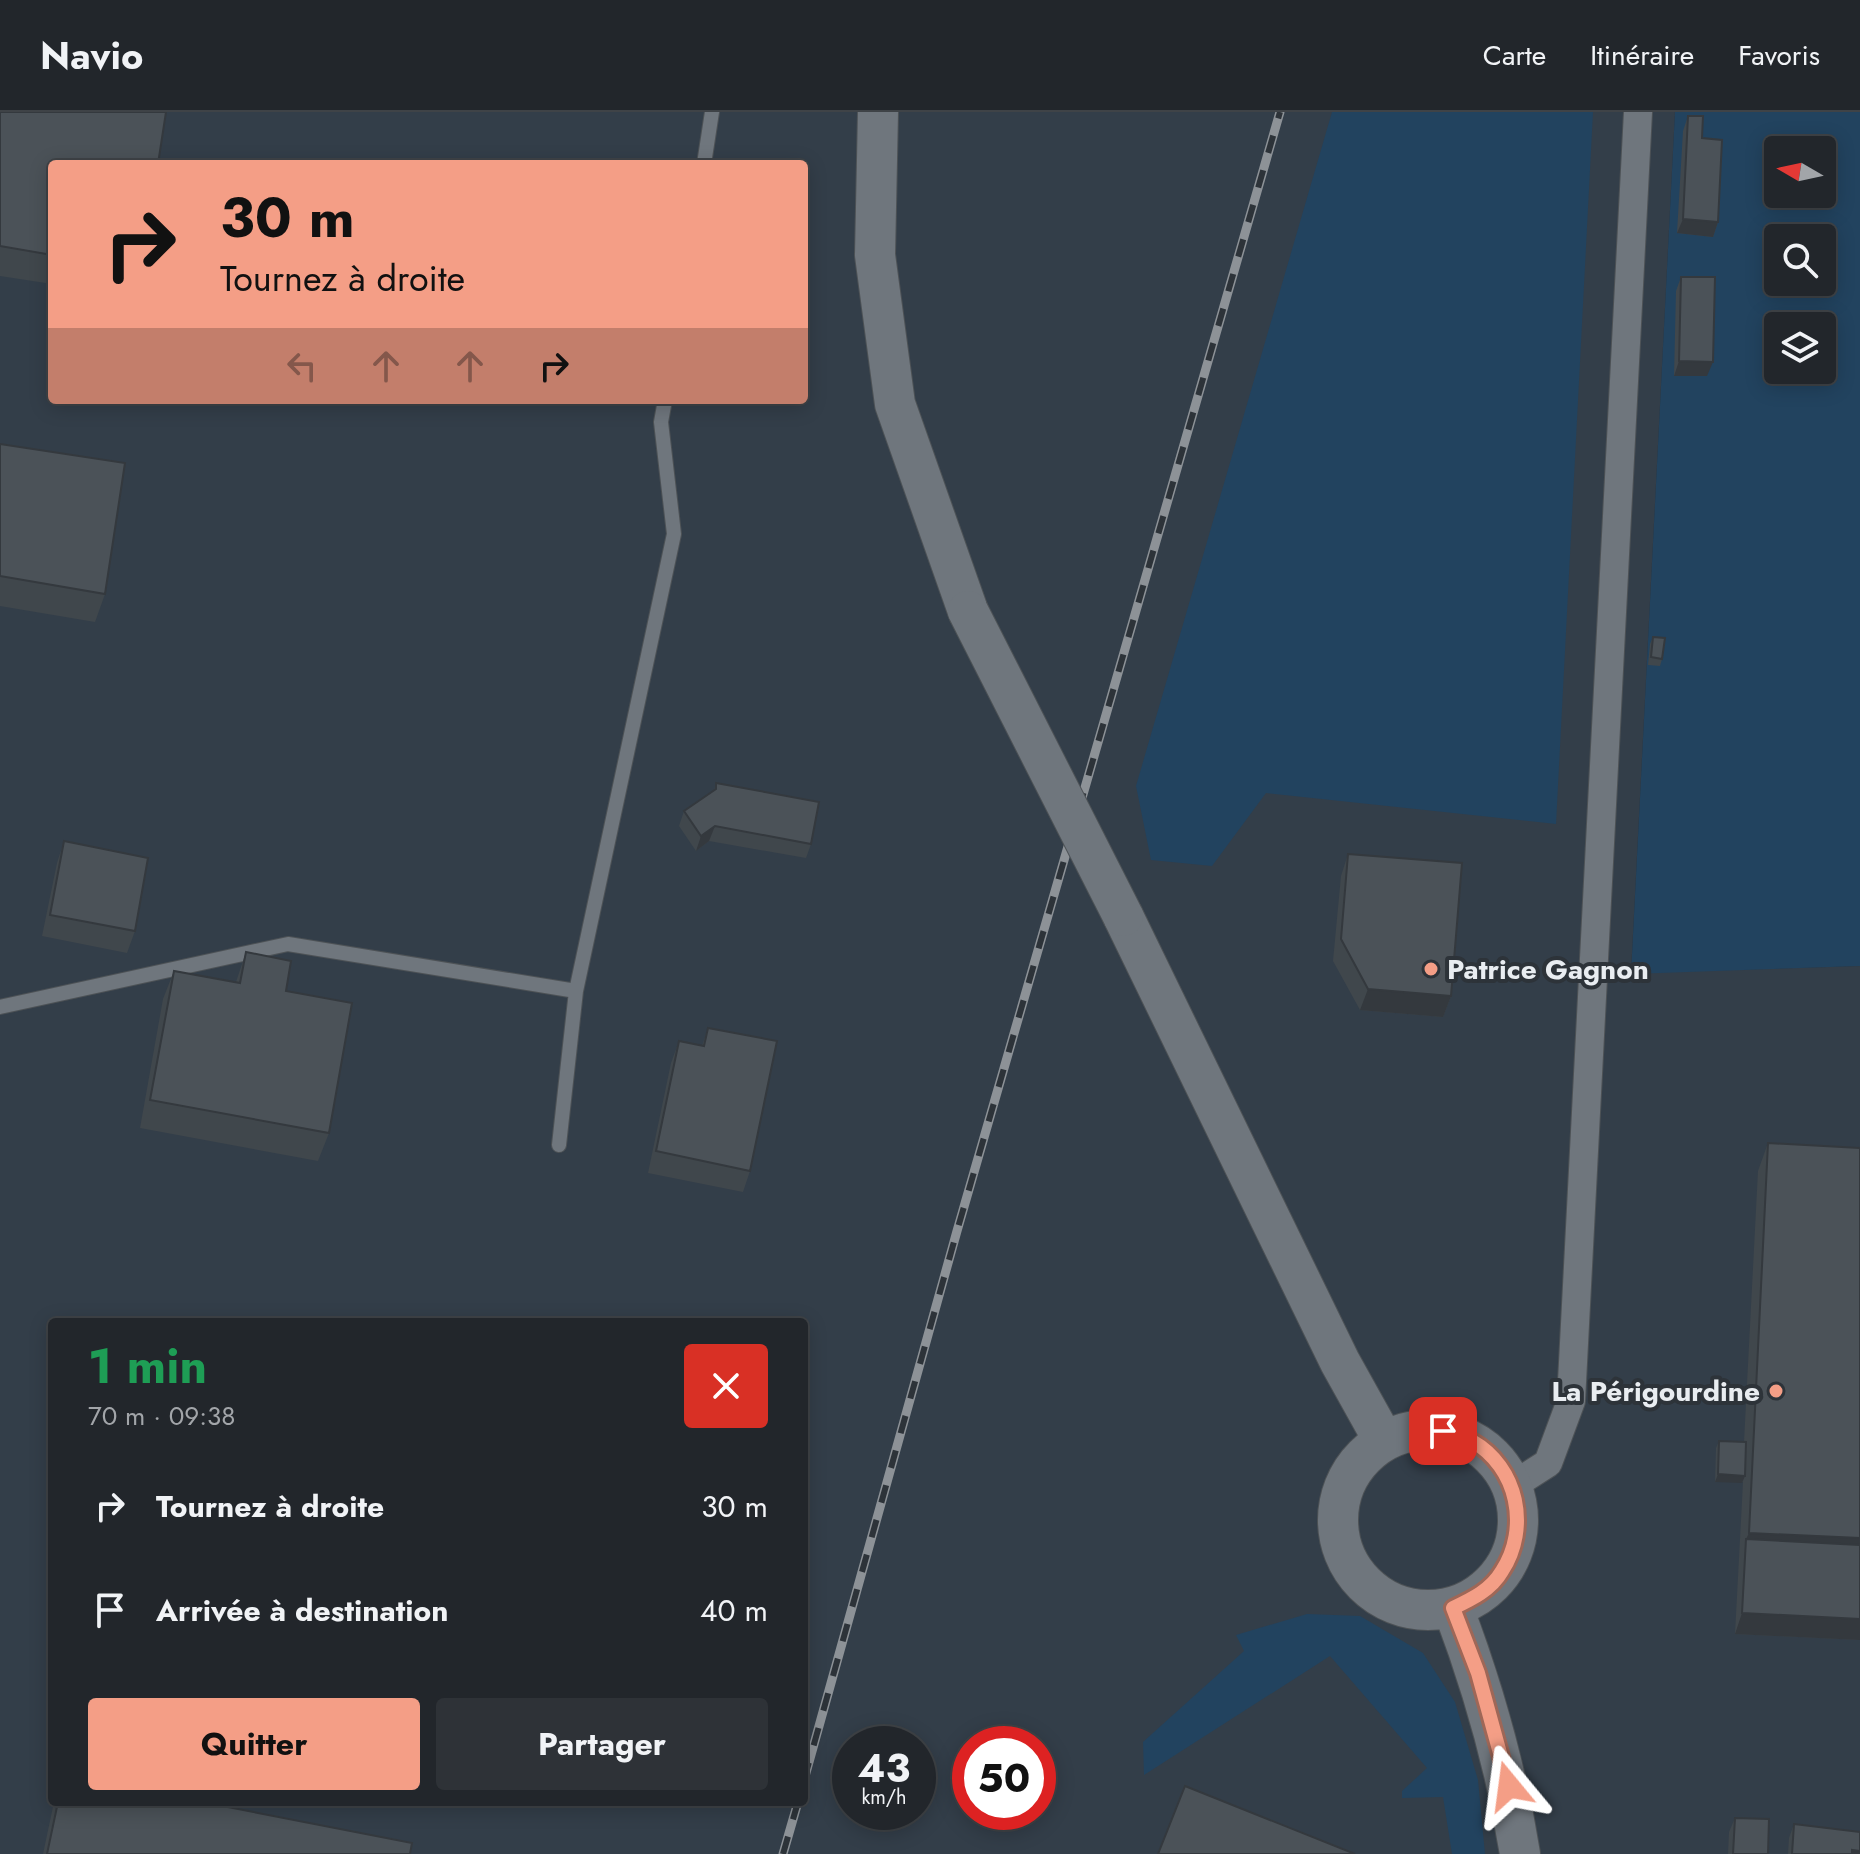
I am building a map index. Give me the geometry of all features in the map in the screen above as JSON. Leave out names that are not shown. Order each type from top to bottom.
[{"type":"main road","points":[[878,112],[875,255],[895,404],[968,611],[1123,916],[1340,1362],[1384,1441]]},
{"type":"main road","points":[[1413,1431],[1443,1431],[1472,1441],[1496,1460],[1512,1486],[1518,1515],[1515,1545],[1502,1573],[1480,1595],[1453,1608],[1424,1611],[1395,1605],[1370,1590],[1351,1568],[1345,1555],[1337,1512],[1345,1484],[1361,1459],[1384,1441],[1413,1431]]},
{"type":"main road","points":[[1453,1608],[1478,1673],[1509,1786],[1520,1854]]},
{"type":"street","points":[[1512,1486],[1548,1463],[1571,1401],[1638,112]]},
{"type":"lane","points":[[705,160],[712,112]]},
{"type":"lane","points":[[559,1145],[576,991],[674,534],[661,422],[664,404]]},
{"type":"lane","points":[[0,1007],[288,944],[576,991]]},
{"type":"shaded area","points":[[0,112],[1675,112],[1631,973],[1860,966],[1860,1854],[0,1854]]},
{"type":"shaded area","points":[[1332,112],[1593,112],[1556,824],[1266,793],[1212,866],[1151,860],[1136,786]]},
{"type":"shaded area","points":[[1675,112],[1860,112],[1860,966],[1631,974]]},
{"type":"shaded area","points":[[1307,1614],[1360,1616],[1423,1653],[1455,1702],[1478,1780],[1485,1854],[1452,1854],[1443,1797],[1402,1798],[1402,1791],[1427,1768],[1330,1656],[1144,1775],[1143,1742],[1244,1651],[1236,1635]]},
{"type":"building","points":[[0,112],[166,112],[159,160],[48,160],[48,254],[0,246]]},
{"type":"building","points":[[1688,116],[1703,116],[1702,138],[1722,140],[1718,222],[1683,219]]},
{"type":"building","points":[[1681,277],[1715,277],[1713,362],[1679,361]]},
{"type":"building","points":[[0,444],[125,463],[105,594],[0,576]]},
{"type":"building","points":[[1653,637],[1665,638],[1662,659],[1651,657]]},
{"type":"building","points":[[716,783],[819,802],[811,844],[715,826],[701,836],[684,811],[716,789]]},
{"type":"building","points":[[64,841],[148,858],[135,931],[50,915]]},
{"type":"building","points":[[1348,854],[1462,863],[1451,996],[1368,989],[1341,939]]},
{"type":"building","points":[[246,952],[291,961],[286,991],[352,1003],[329,1133],[150,1100],[174,971],[240,983]]},
{"type":"building","points":[[708,1028],[777,1041],[750,1171],[656,1151],[679,1041],[704,1046]]},
{"type":"building","points":[[1768,1143],[1860,1148],[1860,1538],[1749,1533]]},
{"type":"building","points":[[1719,1441],[1746,1442],[1745,1476],[1718,1474]]},
{"type":"building","points":[[1746,1539],[1860,1545],[1860,1619],[1742,1613]]},
{"type":"building","points":[[1185,1786],[1355,1854],[1158,1854]]},
{"type":"building","points":[[57,1806],[222,1806],[412,1843],[410,1854],[47,1854]]},
{"type":"building","points":[[1735,1818],[1769,1819],[1768,1854],[1733,1854]]},
{"type":"building","points":[[1794,1824],[1860,1832],[1860,1851],[1852,1850],[1852,1854],[1792,1854]]},
{"type":"railway","points":[[808,1766],[957,1231],[1280,112]]},
{"type":"railway","points":[[783,1854],[797,1806]]},
{"type":"place","name":"Patrice Gagnon","points":[[1431,969]]},
{"type":"place","name":"La Périgourdine","points":[[1776,1391]]},
{"type":"route","points":[[1443,1431],[1472,1441],[1496,1460],[1512,1486],[1518,1515],[1515,1545],[1502,1573],[1480,1595],[1453,1608],[1478,1673],[1509,1786]]}]
